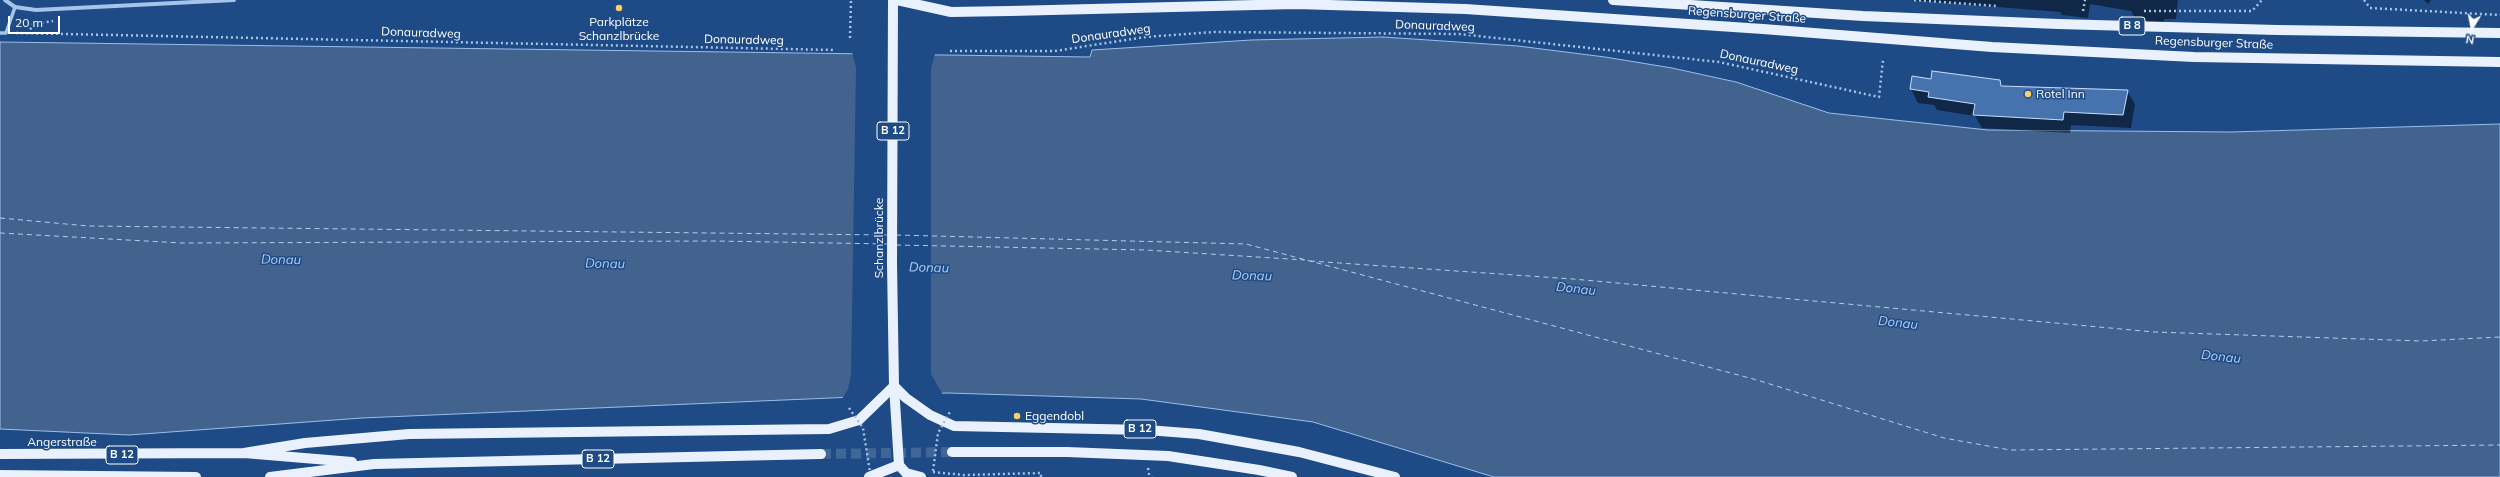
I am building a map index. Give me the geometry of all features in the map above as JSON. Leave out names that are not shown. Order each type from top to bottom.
[{"type":"main road","name":"Schanzlbrücke","points":[[893,0],[892,262],[894,386],[903,472]]},
{"type":"main road","name":"Regensburger Straße","points":[[897,0],[951,12],[1296,4],[1465,9],[1763,29],[1992,47],[2194,57],[2500,62]]},
{"type":"main road","name":"Regensburger Straße","points":[[1613,0],[1764,11],[2081,25],[2277,30],[2500,33]]},
{"type":"main road","points":[[244,454],[305,443],[409,434],[554,431],[830,429],[859,420],[894,386]]},
{"type":"main road","name":"B 12","points":[[894,386],[918,407],[944,422],[968,428],[1147,430],[1198,434],[1298,452],[1395,477]]},
{"type":"main road","name":"B 12","points":[[952,452],[1067,452],[1168,456],[1259,470],[1292,477]]},
{"type":"main road","name":"Angerstraße","points":[[0,454],[244,454]]},
{"type":"main road","name":"B 12","points":[[244,454],[374,464],[821,454]]},
{"type":"main road","name":"B 12","points":[[270,477],[374,464]]},
{"type":"main road","points":[[869,474],[903,472],[921,477]]},
{"type":"main road","name":"B 12","points":[[0,475],[196,477]]},
{"type":"street","points":[[5,0],[15,7],[36,10],[234,0]]},
{"type":"street","points":[[0,33],[6,33],[15,7]]},
{"type":"path","points":[[850,38],[851,0]]},
{"type":"path","points":[[1914,0],[2004,7]]},
{"type":"path","points":[[2083,12],[2085,0]]},
{"type":"path","points":[[2138,11],[2252,12],[2262,0]]},
{"type":"path","points":[[2364,0],[2370,8],[2500,15]]},
{"type":"path","points":[[2077,12],[2091,12]]},
{"type":"path","points":[[28,34],[33,24],[56,21]]},
{"type":"path","name":"Donauradweg","points":[[950,51],[1055,51],[1145,37],[1214,32],[1459,34],[1719,62],[1879,97],[1883,60]]},
{"type":"path","name":"Donauradweg","points":[[6,33],[296,38],[693,49],[835,50]]},
{"type":"path","points":[[849,408],[859,420],[863,428],[869,474]]},
{"type":"path","points":[[952,410],[938,433],[933,471],[964,476],[1041,473],[1041,477]]},
{"type":"water","name":"Donau","points":[[1383,37],[1518,46],[1605,57],[1672,68],[1736,82],[1829,113],[1988,130],[2231,132],[2500,124],[2500,477],[1494,477],[1313,422],[1141,399],[948,393],[362,418],[129,435],[0,429],[0,42],[1090,57],[1092,50],[1251,40]]},
{"type":"pier","points":[[852,52],[935,54],[931,69],[931,374],[943,395],[842,399],[848,389],[851,375],[856,68]]},
{"type":"building","name":"Rotel Inn","points":[[1932,71],[2000,80],[2001,86],[2128,90],[2123,115],[2064,112],[2063,120],[1973,115],[1975,104],[1928,97],[1929,92],[1910,89],[1912,76],[1931,79]]},
{"type":"ferry route","points":[[0,218],[88,226],[887,235]]},
{"type":"ferry route","points":[[0,233],[182,243],[716,241],[887,244]]},
{"type":"ferry route","points":[[896,235],[1246,244],[1757,380],[1944,438],[2010,450],[2500,445]]},
{"type":"ferry route","points":[[896,245],[1146,250],[1305,260]]},
{"type":"ferry route","points":[[1310,261],[1573,279],[2154,332],[2421,341],[2500,337]]},
{"type":"tunnel","points":[[821,454],[952,452]]},
{"type":"place","name":"Parkplätze Schanzlbrücke","points":[[619,8]]},
{"type":"place","name":"Rotel Inn","points":[[2028,94]]},
{"type":"place","name":"Eggendobl","points":[[1017,416]]}]
